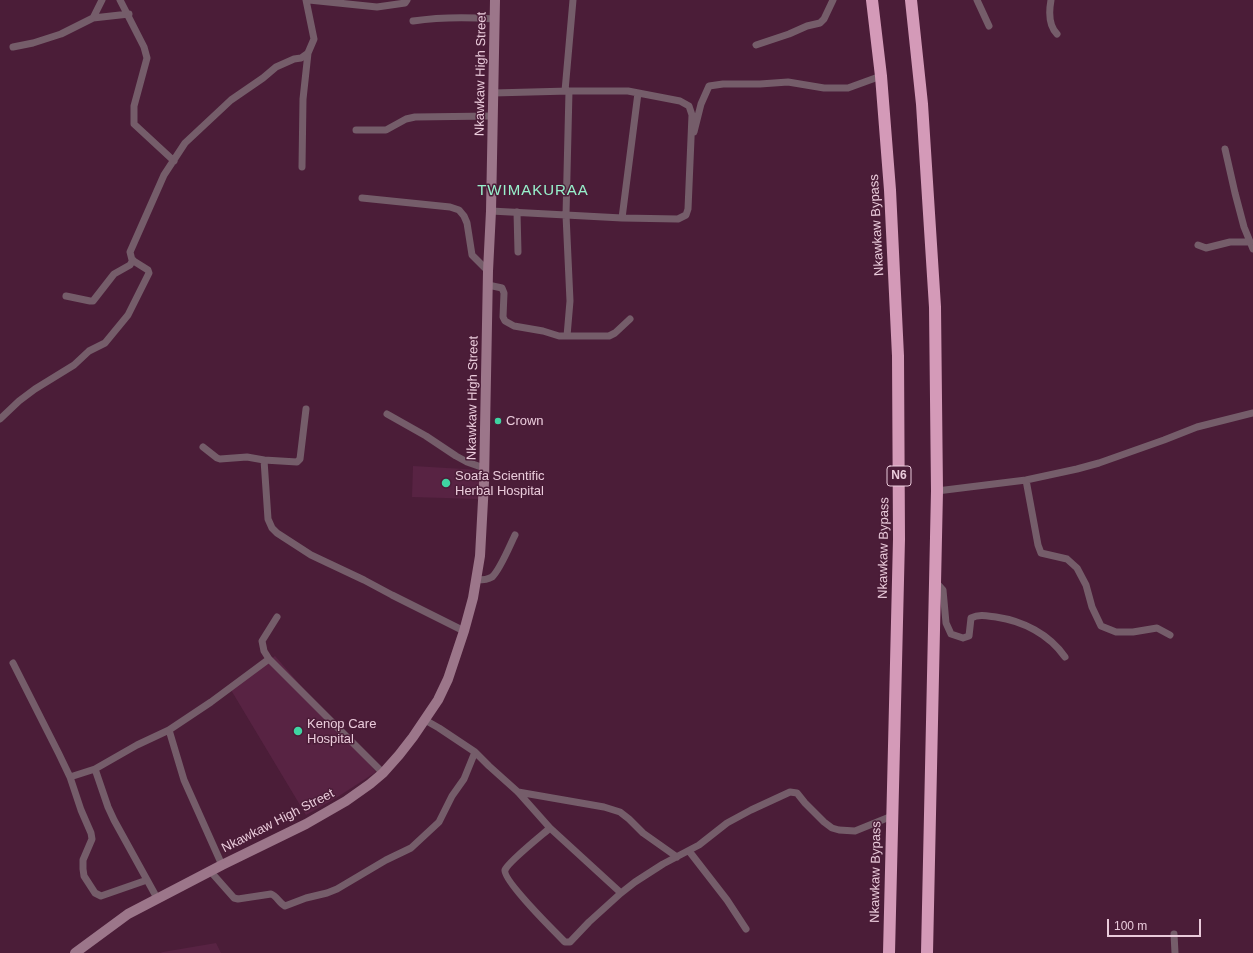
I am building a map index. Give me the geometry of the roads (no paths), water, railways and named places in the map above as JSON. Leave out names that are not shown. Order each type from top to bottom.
[{"type":"highway","name":"Nkawkaw Bypass","points":[[872,0],[881,76],[890,190],[898,356],[899,539],[889,953]]},
{"type":"highway","points":[[911,0],[922,104],[935,307],[937,491],[928,953]]},
{"type":"main road","name":"Nkawkaw High Street","points":[[75,953],[128,914],[222,865],[306,824],[328,812],[370,784],[399,755],[425,720],[438,700],[448,679],[464,631],[480,556],[491,211],[495,0]]},
{"type":"street","points":[[93,18],[102,0]]},
{"type":"street","points":[[120,0],[144,47],[147,58],[134,106],[134,124],[174,160]]},
{"type":"street","points":[[302,167],[304,98],[308,53],[314,38],[308,0],[377,7],[405,3],[407,0]]},
{"type":"street","points":[[567,336],[570,301],[566,215],[567,91],[573,0]]},
{"type":"street","points":[[756,45],[820,22],[824,19],[833,0]]},
{"type":"street","points":[[977,0],[989,26]]},
{"type":"street","points":[[1051,0],[1049,17],[1057,34]]},
{"type":"street","points":[[14,47],[33,43],[61,34],[93,18],[128,14]]},
{"type":"street","points":[[413,21],[469,17],[495,19]]},
{"type":"street","points":[[0,419],[19,400],[74,365],[90,351],[103,346],[128,316],[148,273],[148,270],[133,260],[130,256],[130,252],[164,175],[185,143],[231,100],[264,78],[276,67],[294,59],[301,58],[308,53]]},
{"type":"street","points":[[691,145],[701,104],[709,86],[724,84],[788,82],[824,88],[848,88],[881,76]]},
{"type":"street","points":[[491,211],[622,218],[678,219],[686,216],[688,209],[692,115],[689,106],[680,101],[628,91],[493,93]]},
{"type":"street","points":[[622,218],[638,93]]},
{"type":"street","points":[[356,130],[386,130],[406,119],[415,117],[492,116]]},
{"type":"street","points":[[1225,149],[1242,220],[1252,246]]},
{"type":"street","points":[[362,198],[450,207],[459,210],[467,223],[472,255],[488,271]]},
{"type":"street","points":[[517,212],[518,252]]},
{"type":"street","points":[[1198,245],[1206,248],[1230,242],[1252,246]]},
{"type":"street","points":[[66,296],[93,301],[114,274],[130,265],[133,260]]},
{"type":"street","points":[[488,285],[502,288],[504,293],[504,321],[514,326],[543,331],[558,336],[612,335],[630,319]]},
{"type":"street","points":[[203,447],[220,459],[247,457],[264,460],[296,462],[300,459],[306,409]]},
{"type":"street","points":[[937,491],[1026,480],[1099,463],[1197,427],[1253,413]]},
{"type":"street","points":[[387,414],[426,436],[456,456],[484,468]]},
{"type":"street","points":[[1245,416],[1253,418]]},
{"type":"street","points":[[264,460],[268,519],[272,528],[277,533],[311,555],[464,631]]},
{"type":"street","points":[[1026,480],[1038,545],[1041,553],[1067,559],[1078,568],[1086,585],[1092,607],[1101,626],[1116,632],[1133,632],[1157,628],[1170,635]]},
{"type":"street","points":[[476,580],[486,580],[497,571],[515,535]]},
{"type":"street","points":[[935,581],[943,590],[946,623],[951,634],[963,638],[969,636],[971,618],[978,615],[1008,619],[1036,630],[1059,649],[1064,657]]},
{"type":"street","points":[[276,617],[262,640],[264,651],[269,659],[382,773]]},
{"type":"street","points":[[70,777],[95,769],[137,745],[169,730],[211,702],[269,659]]},
{"type":"street","points":[[13,664],[70,777],[80,810],[91,833],[92,839],[83,860],[84,876],[96,893],[101,896],[148,880]]},
{"type":"street","points":[[425,720],[475,752],[518,792],[550,828],[621,894]]},
{"type":"street","points":[[169,730],[184,780],[222,865]]},
{"type":"street","points":[[211,872],[234,898],[238,899],[271,894],[285,906],[337,889],[386,860],[406,851],[434,827],[442,818],[452,796],[464,779],[475,752]]},
{"type":"street","points":[[95,769],[108,807],[157,898]]},
{"type":"street","points":[[518,792],[604,807],[620,812],[629,818],[643,833],[677,857]]},
{"type":"street","points":[[550,828],[514,860],[505,872],[506,877],[523,899],[565,942],[570,942],[589,922],[646,874],[699,845],[733,820],[790,792],[797,794],[824,822],[832,828],[839,830],[855,831],[892,816]]},
{"type":"street","points":[[689,851],[727,900],[746,929]]},
{"type":"street","points":[[1174,934],[1175,953]]},
{"type":"place","name":"Crown","points":[[498,421]]},
{"type":"place","name":"Soafa Scientific Herbal Hospital","points":[[446,483]]},
{"type":"place","name":"Kenop Care Hospital","points":[[298,731]]},
{"type":"district","name":"TWIMAKURAA","points":[[533,191]]}]
